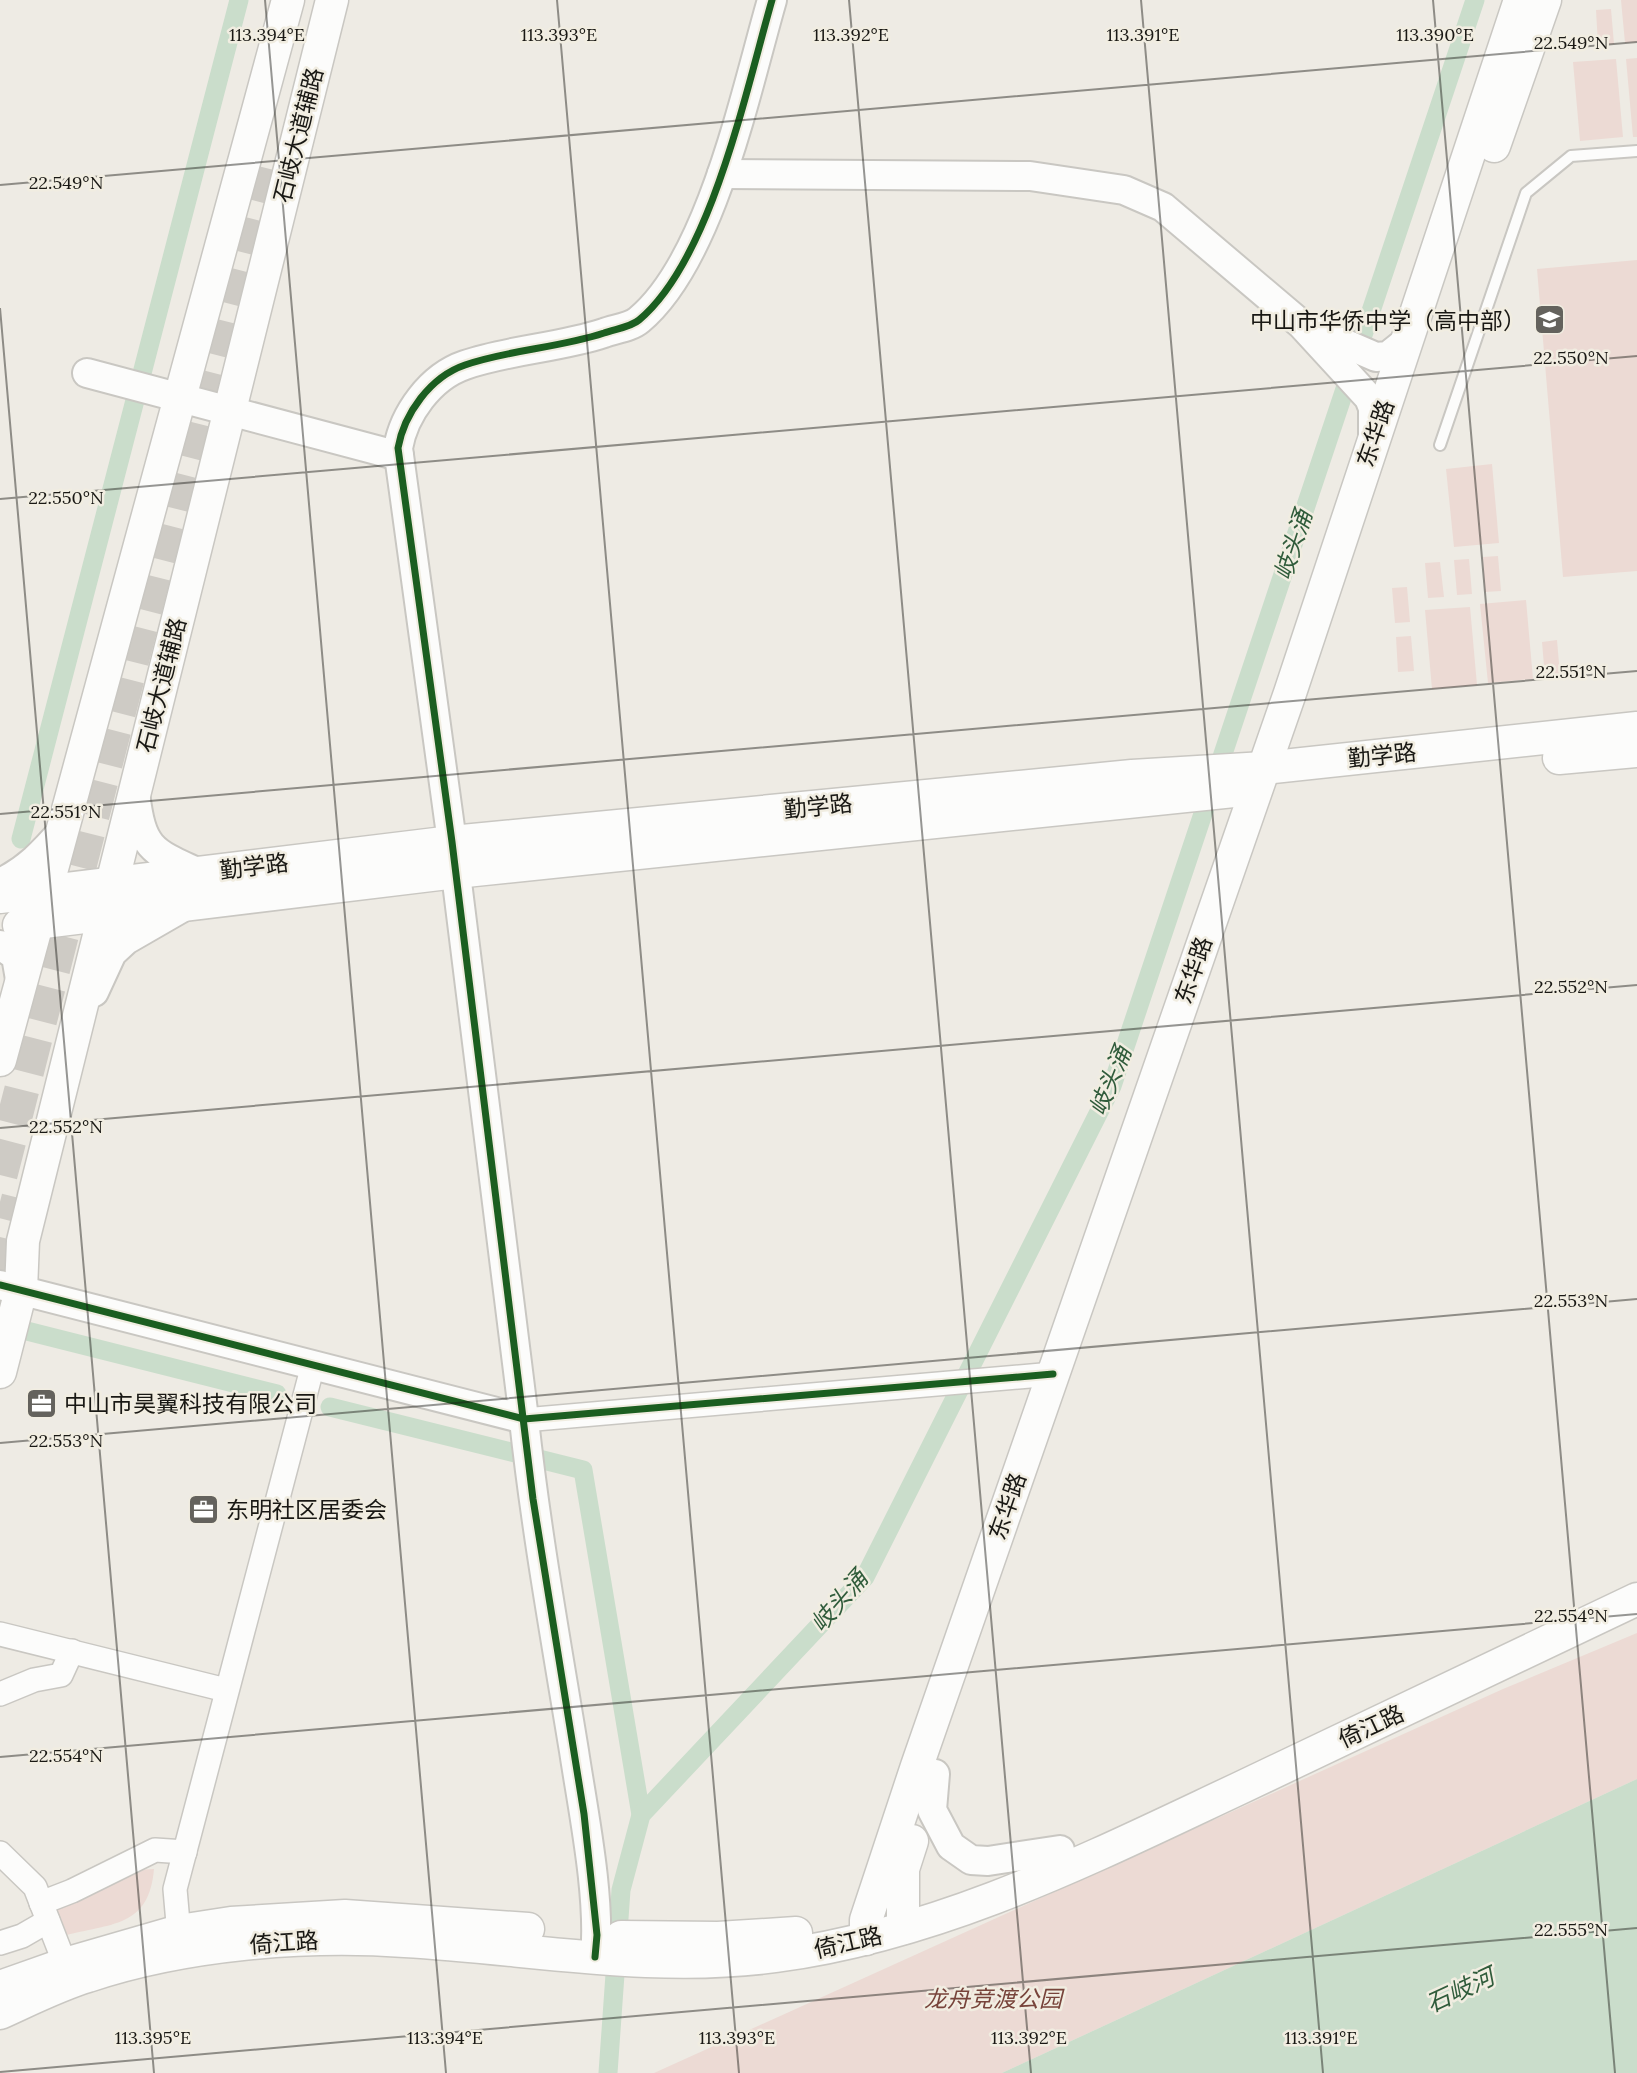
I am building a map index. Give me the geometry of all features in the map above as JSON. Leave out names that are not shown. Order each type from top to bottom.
[{"type":"main road","name":"石岐大道辅路","points":[[0,1060],[21,985],[14,930],[46,891],[171,395],[288,0]]},
{"type":"main road","name":"石岐大道辅路","points":[[0,1371],[10,1287],[332,0]]},
{"type":"main road","name":"东华路","points":[[902,1920],[903,1869],[1268,777],[1372,440],[1408,340],[1520,0]]},
{"type":"main road","name":"东华路","points":[[866,1929],[1053,1374],[1545,0]]},
{"type":"main road","name":"勤学路","points":[[1268,777],[1637,729]]},
{"type":"main road","name":"勤学路","points":[[0,897],[199,873],[454,857],[1173,784],[1637,751]]},
{"type":"main road","name":"勤学路","points":[[14,930],[103,915],[187,905],[454,857]]},
{"type":"main road","name":"倚江路","points":[[902,1920],[1060,1850],[1637,1579]]},
{"type":"main road","name":"倚江路","points":[[0,2013],[88,1975],[231,1923],[345,1916],[460,1922],[596,1946],[718,1951],[781,1935],[866,1929],[902,1920],[957,1914],[1068,1870],[1637,1599]]},
{"type":"main road","name":"倚江路","points":[[0,1987],[65,1964],[180,1942]]},
{"type":"street","points":[[596,1946],[584,1814],[533,1499],[454,857],[399,456],[401,430],[426,390],[463,365],[577,342],[637,322],[676,280],[722,174],[772,0]]},
{"type":"street","points":[[722,174],[1030,176],[1124,190],[1163,207],[1342,356],[1369,398],[1374,418],[1372,440]]},
{"type":"street","points":[[1342,356],[1388,356],[1408,340]]},
{"type":"street","points":[[93,375],[230,409],[321,437],[399,456]]},
{"type":"street","points":[[134,791],[139,826],[149,844],[161,856],[199,873]]},
{"type":"street","points":[[0,883],[17,875],[41,856],[63,830]]},
{"type":"street","points":[[74,1033],[113,953],[126,940],[187,905]]},
{"type":"street","points":[[10,1287],[524,1420],[1053,1374]]},
{"type":"street","points":[[180,1942],[175,1889],[313,1365]]},
{"type":"street","points":[[0,1634],[226,1689]]},
{"type":"street","points":[[0,1694],[34,1680],[61,1675],[72,1651]]},
{"type":"street","points":[[935,1774],[932,1810],[951,1846],[971,1860],[988,1861],[1060,1850]]},
{"type":"street","points":[[0,1943],[22,1936],[45,1912],[72,1891],[155,1850],[185,1852]]},
{"type":"street","points":[[0,1853],[35,1887],[65,1964]]},
{"type":"lane","points":[[1440,445],[1526,193],[1571,156],[1637,151]]},
{"type":"green space","points":[[1621,0],[1637,0],[1637,42],[1625,43]]},
{"type":"green space","points":[[1611,9],[1614,44],[1598,45],[1596,10]]},
{"type":"green space","points":[[1637,58],[1637,137],[1633,137],[1626,59]]},
{"type":"green space","points":[[1616,59],[1623,137],[1580,141],[1573,62]]},
{"type":"green space","points":[[1637,260],[1637,571],[1563,577],[1537,269]]},
{"type":"green space","points":[[1492,464],[1499,543],[1454,547],[1446,469]]},
{"type":"green space","points":[[1498,556],[1501,591],[1485,592],[1483,557]]},
{"type":"green space","points":[[1469,559],[1472,594],[1457,595],[1454,560]]},
{"type":"green space","points":[[1440,562],[1444,597],[1428,598],[1425,563]]},
{"type":"green space","points":[[1407,587],[1410,622],[1395,623],[1392,588]]},
{"type":"green space","points":[[1526,600],[1533,679],[1488,683],[1480,604]]},
{"type":"green space","points":[[1470,607],[1477,685],[1432,689],[1425,610]]},
{"type":"green space","points":[[1411,636],[1414,671],[1398,672],[1396,637]]},
{"type":"green space","points":[[1557,640],[1560,675],[1545,677],[1542,642]]},
{"type":"green space","name":"龙舟竞渡公园","points":[[1637,1633],[1637,1779],[1002,2073],[654,2073],[1503,1689]]},
{"type":"green space","points":[[154,1869],[151,1888],[136,1913],[112,1925],[63,1936],[54,1909],[136,1870]]},
{"type":"water","name":"石岐河","points":[[1637,1779],[1637,2073],[1002,2073]]},
{"type":"waterway","points":[[21,839],[239,0]]},
{"type":"waterway","name":"岐头涌","points":[[608,2073],[621,1890],[641,1815],[865,1577],[1112,1086],[1475,0]]},
{"type":"waterway","points":[[3,1325],[277,1394]]},
{"type":"waterway","points":[[330,1407],[583,1470],[641,1815]]},
{"type":"tunnel","points":[[0,1175],[258,166]]},
{"type":"tunnel","points":[[0,1273],[19,1198]]},
{"type":"cycle path","points":[[595,1957],[597,1935],[584,1814],[533,1499],[452,842],[398,448],[406,422],[421,398],[452,371],[481,360],[587,338],[627,326],[639,320],[664,293],[706,216],[723,171],[772,0]]},
{"type":"cycle path","points":[[0,1285],[524,1419],[1053,1374]]},
{"type":"place","name":"中山市华侨中学（高中部）","points":[[1549,320]]},
{"type":"place","name":"中山市昊翼科技有限公司","points":[[41,1403]]},
{"type":"place","name":"东明社区居委会","points":[[203,1509]]}]
